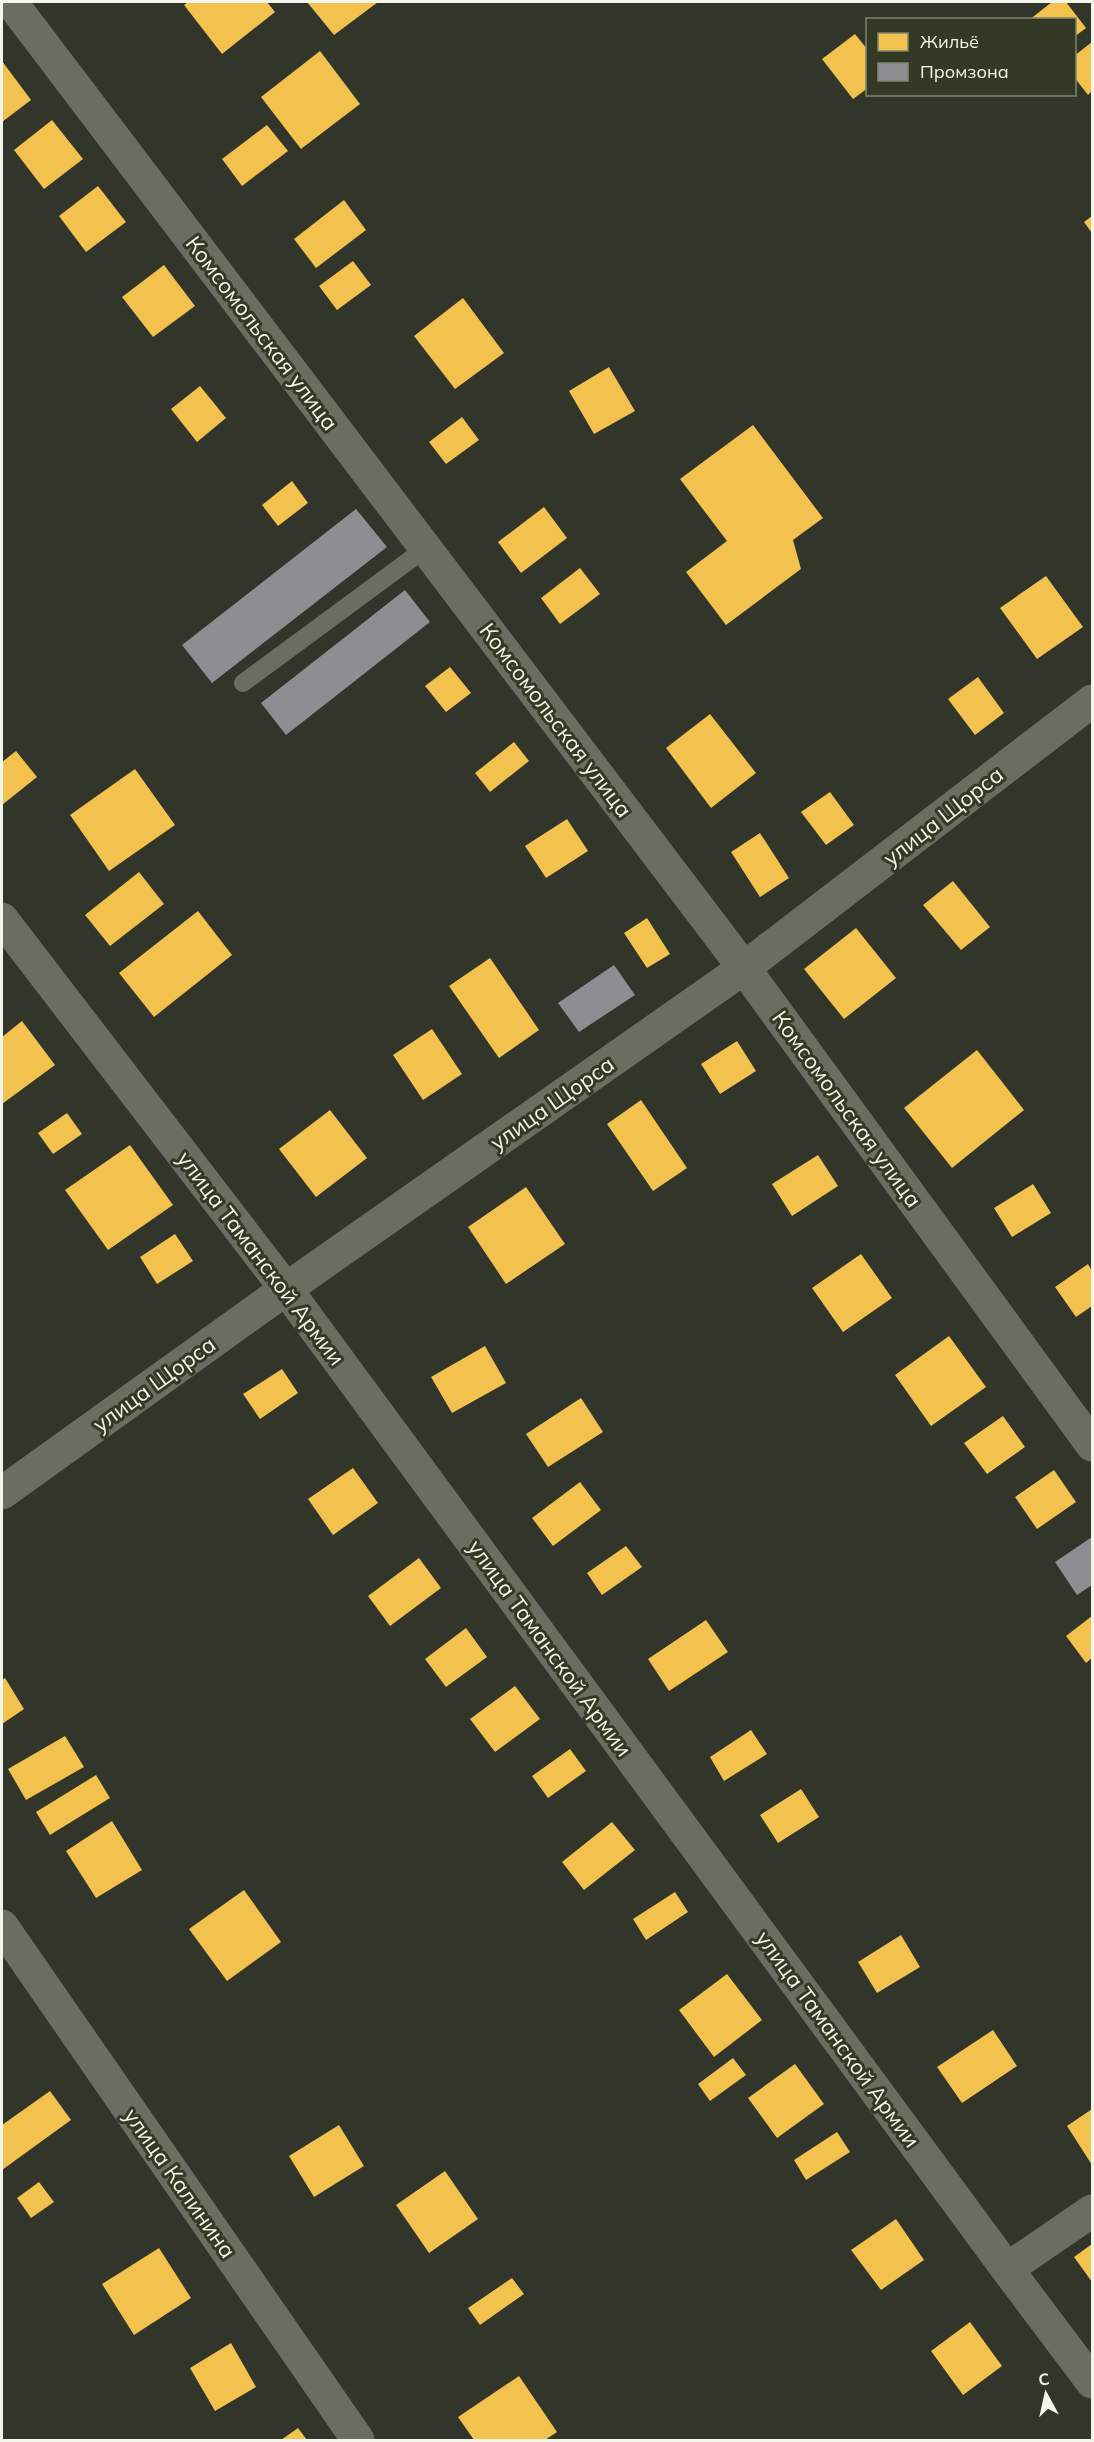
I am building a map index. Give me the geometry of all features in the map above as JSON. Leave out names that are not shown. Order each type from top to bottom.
[{"type":"street","name":"Комсомольская улица","points":[[11,2],[744,968],[1092,1445]]},
{"type":"street","name":"улица Щорса","points":[[2,1493],[286,1289],[744,968],[1092,701]]},
{"type":"street","name":"улица Таманской Армии","points":[[2,919],[286,1289],[1092,2382]]},
{"type":"street","name":"улица Калинина","points":[[2,1926],[358,2440]]},
{"type":"street","points":[[1007,2269],[1092,2211]]},
{"type":"lane","points":[[243,683],[426,548]]},
{"type":"building: Жильё","points":[[188,2],[267,2],[275,12],[222,54],[184,5]]},
{"type":"building: Жильё","points":[[307,2],[378,2],[334,35]]},
{"type":"building: Жильё","points":[[1052,2],[1066,2],[1086,28],[1076,36],[1076,18],[1032,18]]},
{"type":"building: Жильё","points":[[855,34],[866,48],[866,89],[853,99],[822,59]]},
{"type":"building: Жильё","points":[[1092,42],[1092,91],[1088,95],[1076,80],[1076,54]]},
{"type":"building: Жильё","points":[[320,51],[360,104],[301,149],[261,97]]},
{"type":"building: Жильё","points":[[2,61],[31,100],[2,122]]},
{"type":"building: Жильё","points":[[52,120],[83,159],[44,189],[14,150]]},
{"type":"building: Жильё","points":[[267,125],[288,151],[242,186],[222,159]]},
{"type":"building: Жильё","points":[[98,186],[126,222],[86,252],[59,216]]},
{"type":"building: Жильё","points":[[344,200],[366,230],[316,268],[294,239]]},
{"type":"building: Жильё","points":[[1092,216],[1092,233],[1084,222]]},
{"type":"building: Жильё","points":[[353,261],[371,285],[337,310],[319,286]]},
{"type":"building: Жильё","points":[[164,265],[195,306],[153,337],[122,297]]},
{"type":"building: Жильё","points":[[463,298],[504,353],[455,389],[414,336]]},
{"type":"building: Жильё","points":[[609,367],[635,411],[594,434],[569,391]]},
{"type":"building: Жильё","points":[[200,386],[226,418],[197,442],[171,409]]},
{"type":"building: Жильё","points":[[462,417],[479,440],[446,464],[429,442]]},
{"type":"building: Жильё","points":[[753,425],[823,518],[793,540],[801,569],[726,625],[686,572],[727,541],[680,479]]},
{"type":"building: Жильё","points":[[292,481],[308,503],[278,526],[262,505]]},
{"type":"building: Жильё","points":[[544,507],[567,538],[521,573],[498,542]]},
{"type":"building: Жильё","points":[[580,568],[600,594],[560,624],[541,598]]},
{"type":"building: Жильё","points":[[1046,576],[1083,627],[1037,659],[1000,608]]},
{"type":"building: Жильё","points":[[450,667],[471,693],[446,712],[425,686]]},
{"type":"building: Жильё","points":[[978,677],[1004,713],[975,735],[948,699]]},
{"type":"building: Жильё","points":[[710,714],[756,773],[711,808],[666,748]]},
{"type":"building: Жильё","points":[[514,742],[529,761],[490,792],[475,773]]},
{"type":"building: Жильё","points":[[16,751],[37,777],[2,805],[2,762]]},
{"type":"building: Жильё","points":[[135,769],[175,825],[109,871],[70,815]]},
{"type":"building: Жильё","points":[[830,792],[854,825],[826,845],[801,812]]},
{"type":"building: Жильё","points":[[567,819],[588,851],[546,878],[525,846]]},
{"type":"building: Жильё","points":[[760,833],[789,878],[760,897],[731,852]]},
{"type":"building: Жильё","points":[[139,872],[164,904],[110,946],[85,915]]},
{"type":"building: Жильё","points":[[953,881],[990,927],[961,950],[923,905]]},
{"type":"building: Жильё","points":[[198,911],[232,955],[154,1017],[119,973]]},
{"type":"building: Жильё","points":[[647,918],[670,954],[647,968],[624,933]]},
{"type":"building: Жильё","points":[[856,928],[896,978],[844,1019],[804,969]]},
{"type":"building: Жильё","points":[[490,958],[539,1030],[499,1058],[449,986]]},
{"type":"building: Жильё","points":[[22,1021],[55,1065],[2,1104],[2,1037]]},
{"type":"building: Жильё","points":[[432,1029],[462,1074],[423,1100],[393,1055]]},
{"type":"building: Жильё","points":[[737,1041],[756,1071],[720,1094],[701,1064]]},
{"type":"building: Жильё","points":[[977,1050],[1024,1110],[952,1168],[904,1108]]},
{"type":"building: Жильё","points":[[641,1100],[687,1168],[653,1191],[607,1124]]},
{"type":"building: Жильё","points":[[330,1110],[367,1158],[316,1197],[279,1149]]},
{"type":"building: Жильё","points":[[67,1113],[82,1134],[53,1154],[38,1133]]},
{"type":"building: Жильё","points":[[130,1145],[173,1205],[108,1250],[65,1190]]},
{"type":"building: Жильё","points":[[818,1155],[838,1186],[792,1216],[772,1184]]},
{"type":"building: Жильё","points":[[1033,1184],[1051,1213],[1012,1237],[994,1208]]},
{"type":"building: Жильё","points":[[526,1187],[565,1244],[506,1284],[468,1227]]},
{"type":"building: Жильё","points":[[175,1234],[193,1261],[157,1284],[140,1257]]},
{"type":"building: Жильё","points":[[861,1254],[892,1298],[843,1332],[812,1288]]},
{"type":"building: Жильё","points":[[1088,1264],[1092,1271],[1092,1306],[1076,1317],[1055,1287]]},
{"type":"building: Жильё","points":[[949,1336],[986,1387],[931,1426],[895,1375]]},
{"type":"building: Жильё","points":[[485,1346],[506,1383],[452,1413],[431,1377]]},
{"type":"building: Жильё","points":[[282,1369],[298,1393],[260,1419],[243,1394]]},
{"type":"building: Жильё","points":[[581,1398],[603,1432],[548,1467],[526,1434]]},
{"type":"building: Жильё","points":[[1003,1416],[1025,1447],[987,1474],[964,1443]]},
{"type":"building: Жильё","points":[[353,1468],[378,1503],[333,1535],[308,1499]]},
{"type":"building: Жильё","points":[[1054,1470],[1076,1502],[1037,1529],[1015,1497]]},
{"type":"building: Жильё","points":[[580,1482],[601,1510],[553,1546],[532,1518]]},
{"type":"building: Жильё","points":[[626,1546],[642,1567],[602,1595],[587,1573]]},
{"type":"building: Жильё","points":[[419,1558],[441,1588],[390,1626],[368,1596]]},
{"type":"building: Жильё","points":[[1092,1616],[1092,1658],[1086,1663],[1066,1636]]},
{"type":"building: Жильё","points":[[706,1620],[728,1652],[669,1691],[648,1659]]},
{"type":"building: Жильё","points":[[466,1628],[487,1657],[446,1687],[425,1659]]},
{"type":"building: Жильё","points":[[5,1678],[24,1709],[2,1724],[2,1680]]},
{"type":"building: Жильё","points":[[515,1686],[540,1719],[495,1752],[470,1719]]},
{"type":"building: Жильё","points":[[751,1730],[767,1754],[724,1781],[710,1757]]},
{"type":"building: Жильё","points":[[65,1736],[84,1767],[26,1800],[8,1769]]},
{"type":"building: Жильё","points":[[570,1749],[586,1771],[548,1798],[532,1776]]},
{"type":"building: Жильё","points":[[96,1775],[110,1798],[50,1835],[36,1812]]},
{"type":"building: Жильё","points":[[801,1789],[819,1817],[778,1843],[760,1815]]},
{"type":"building: Жильё","points":[[112,1821],[142,1870],[96,1898],[66,1851]]},
{"type":"building: Жильё","points":[[612,1822],[635,1850],[584,1890],[562,1862]]},
{"type":"building: Жильё","points":[[244,1890],[281,1942],[227,1981],[189,1929]]},
{"type":"building: Жильё","points":[[675,1892],[688,1912],[646,1940],[633,1919]]},
{"type":"building: Жильё","points":[[901,1935],[920,1967],[877,1993],[858,1962]]},
{"type":"building: Жильё","points":[[727,1974],[762,2020],[714,2057],[679,2010]]},
{"type":"building: Жильё","points":[[993,2030],[1017,2066],[962,2103],[937,2067]]},
{"type":"building: Жильё","points":[[733,2058],[746,2075],[710,2101],[698,2084]]},
{"type":"building: Жильё","points":[[795,2064],[824,2104],[777,2138],[748,2098]]},
{"type":"building: Жильё","points":[[50,2091],[71,2120],[2,2170],[2,2125]]},
{"type":"building: Жильё","points":[[1092,2109],[1092,2165],[1067,2126]]},
{"type":"building: Жильё","points":[[339,2125],[364,2166],[314,2197],[289,2156]]},
{"type":"building: Жильё","points":[[837,2132],[850,2152],[806,2180],[794,2160]]},
{"type":"building: Жильё","points":[[445,2171],[478,2219],[429,2253],[396,2205]]},
{"type":"building: Жильё","points":[[39,2182],[54,2202],[31,2218],[17,2198]]},
{"type":"building: Жильё","points":[[896,2219],[924,2260],[881,2290],[851,2250]]},
{"type":"building: Жильё","points":[[1092,2244],[1092,2282],[1074,2257]]},
{"type":"building: Жильё","points":[[159,2248],[191,2298],[134,2335],[102,2284]]},
{"type":"building: Жильё","points":[[512,2278],[524,2294],[480,2325],[468,2308]]},
{"type":"building: Жильё","points":[[970,2322],[1002,2366],[963,2395],[931,2351]]},
{"type":"building: Жильё","points":[[231,2343],[256,2387],[215,2411],[190,2368]]},
{"type":"building: Жильё","points":[[519,2376],[557,2432],[545,2440],[474,2440],[458,2417]]},
{"type":"building: Жильё","points":[[298,2428],[307,2440],[281,2440]]},
{"type":"building: Промзона","points":[[356,509],[387,547],[212,683],[182,645]]},
{"type":"building: Промзона","points":[[405,590],[430,622],[286,735],[261,703]]},
{"type":"building: Промзона","points":[[614,965],[635,995],[579,1032],[558,1003]]},
{"type":"building: Промзона","points":[[1092,1537],[1092,1585],[1077,1595],[1055,1562]]}]
